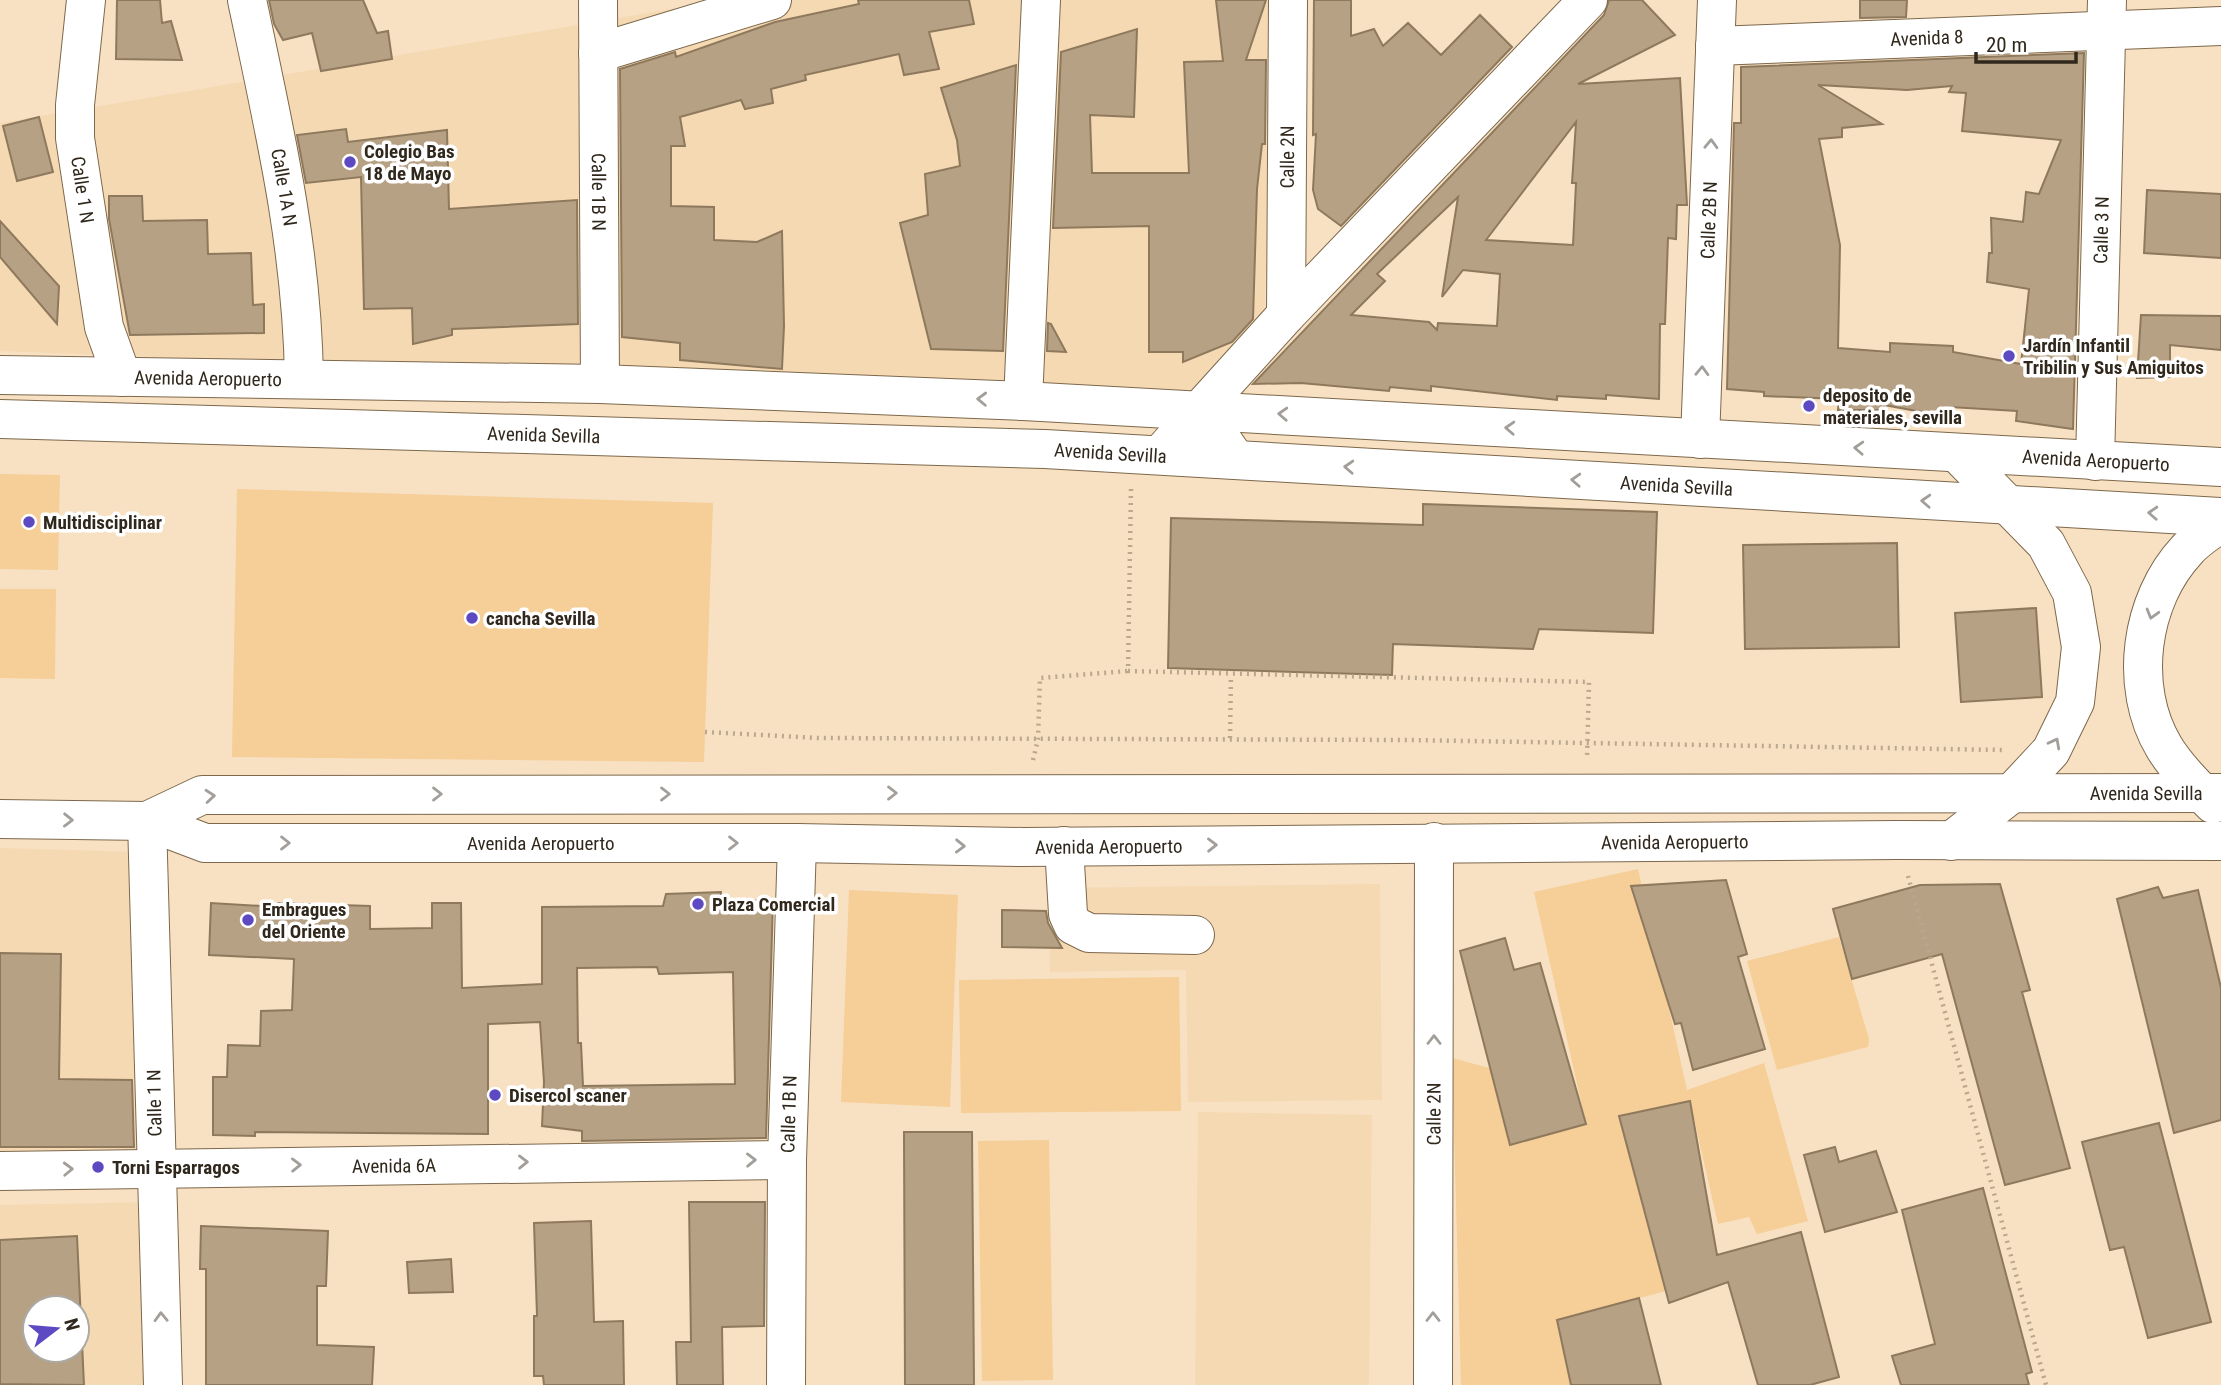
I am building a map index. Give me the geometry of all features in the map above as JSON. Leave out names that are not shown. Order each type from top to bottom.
[{"type":"street","name":"Calle 1 N","points":[[86,0],[75,104],[75,138],[104,327],[122,377]]},
{"type":"street","name":"Calle 1A N","points":[[247,0],[291,212],[303,317],[304,378]]},
{"type":"street","name":"Calle 1B N","points":[[598,0],[600,384]]},
{"type":"street","points":[[598,53],[772,0]]},
{"type":"street","points":[[1023,401],[1041,0]]},
{"type":"street","name":"Calle 2N","points":[[1286,315],[1288,0]]},
{"type":"street","points":[[1145,467],[1286,315],[1588,0]]},
{"type":"street","name":"Calle 2B N","points":[[1700,439],[1717,0]]},
{"type":"street","name":"Avenida 8","points":[[1715,46],[2106,15],[2221,26]]},
{"type":"street","name":"Calle 3 N","points":[[2095,461],[2106,15]]},
{"type":"street","name":"Avenida Aeropuerto","points":[[0,375],[600,384],[1023,401],[2221,467]]},
{"type":"street","points":[[0,401],[50,420]]},
{"type":"street","points":[[1201,409],[1236,460]]},
{"type":"street","name":"Avenida Sevilla","points":[[0,419],[1031,448],[1145,467],[1236,460],[2221,517]]},
{"type":"street","points":[[1951,841],[2010,795],[2052,751],[2075,702],[2081,647],[2072,593],[2046,544],[1957,453]]},
{"type":"street","points":[[2214,799],[2163,746],[2145,697],[2143,644],[2158,594],[2187,550],[2221,523]]},
{"type":"street","name":"Avenida Sevilla","points":[[147,821],[202,795],[1585,794],[2010,795],[2214,799]]},
{"type":"street","name":"Avenida Aeropuerto","points":[[0,819],[147,821],[205,842],[1064,846],[1434,842],[1586,844],[1898,839],[2221,841]]},
{"type":"street","name":"Calle 1 N","points":[[147,821],[163,1385]]},
{"type":"street","name":"Calle 2N","points":[[1433,1385],[1434,842]]},
{"type":"street","name":"Calle 1B N","points":[[786,1385],[788,1160],[797,843]]},
{"type":"street","points":[[1064,846],[1068,914],[1073,925],[1089,933],[1195,935]]},
{"type":"street","name":"Avenida 6A","points":[[0,1171],[155,1166],[788,1160]]},
{"type":"path","points":[[1128,671],[1145,467]]},
{"type":"path","points":[[1023,793],[1038,739],[1040,678],[1128,671],[1589,682],[1585,794]]},
{"type":"path","points":[[1230,738],[1231,675]]},
{"type":"path","points":[[705,732],[817,738],[1230,738],[2052,751]]},
{"type":"path","points":[[1898,839],[2046,1385]]},
{"type":"shaded area","points":[[724,0],[1274,0],[1264,329],[1194,398],[0,351],[0,123]]},
{"type":"shaded area","name":"Multidisciplinar","points":[[0,474],[60,475],[58,570],[0,569]]},
{"type":"shaded area","name":"cancha Sevilla","points":[[237,489],[713,503],[704,762],[232,757]]},
{"type":"shaded area","name":"Multidisciplinar","points":[[0,589],[56,589],[55,679],[0,678]]},
{"type":"shaded area","points":[[0,848],[142,852],[142,1162],[0,1166]]},
{"type":"shaded area","points":[[1638,869],[1687,1090],[1764,1063],[1808,1221],[1757,1234],[1749,1217],[1718,1224],[1690,1101],[1620,1115],[1666,1291],[1557,1320],[1571,1385],[1461,1385],[1452,1058],[1493,1069],[1510,1144],[1586,1124],[1534,892]]},
{"type":"shaded area","points":[[1380,884],[1382,1100],[1188,1102],[1186,970],[1050,972],[1049,888]]},
{"type":"shaded area","points":[[849,890],[958,895],[950,1107],[841,1102]]},
{"type":"shaded area","points":[[1839,937],[1869,1039],[1868,1047],[1777,1070],[1747,961]]},
{"type":"shaded area","points":[[1179,977],[1181,1111],[961,1113],[959,980]]},
{"type":"shaded area","points":[[1198,1112],[1372,1115],[1369,1385],[1195,1385]]},
{"type":"shaded area","points":[[1049,1140],[1053,1380],[982,1381],[978,1141]]},
{"type":"shaded area","points":[[151,1202],[155,1385],[0,1385],[0,1205]]},
{"type":"building","points":[[117,0],[160,0],[162,23],[171,21],[182,60],[116,59]]},
{"type":"building","points":[[269,0],[363,0],[377,33],[388,31],[392,59],[321,71],[312,33],[283,40],[274,24]]},
{"type":"building","points":[[858,0],[969,0],[974,24],[929,32],[939,69],[904,75],[899,54],[805,75],[806,80],[771,89],[773,103],[745,109],[741,100],[680,117],[685,146],[671,146],[671,206],[714,207],[714,240],[757,242],[782,231],[782,369],[680,360],[680,343],[622,337],[620,69],[675,52],[676,57],[775,22],[859,4]]},
{"type":"building","points":[[1216,0],[1266,0],[1246,60],[1266,60],[1265,144],[1262,144],[1257,189],[1253,319],[1232,342],[1183,362],[1183,352],[1149,352],[1149,226],[1053,228],[1061,52],[1137,29],[1134,117],[1090,115],[1092,173],[1189,173],[1184,62],[1223,61]]},
{"type":"building","points":[[1314,0],[1351,0],[1351,36],[1374,29],[1383,46],[1408,23],[1441,55],[1480,15],[1512,47],[1341,226],[1318,209],[1313,190],[1316,134],[1313,135]]},
{"type":"building","points":[[1609,0],[1642,0],[1675,35],[1578,84],[1680,78],[1687,205],[1677,205],[1676,239],[1668,238],[1665,324],[1660,324],[1659,399],[1606,395],[1606,399],[1557,396],[1557,400],[1431,386],[1431,391],[1390,387],[1389,391],[1301,383],[1253,384],[1604,15]],"holes":[[[1576,122],[1572,183],[1576,183],[1573,245],[1486,240]],[[1458,197],[1442,297],[1463,270],[1500,274],[1497,326],[1438,323],[1437,330],[1429,322],[1351,315],[1385,281],[1377,274]]]},
{"type":"building","points":[[1860,0],[1907,0],[1906,17],[1860,18]]},
{"type":"building","points":[[2084,53],[2073,429],[2016,421],[2017,411],[1950,407],[1949,417],[1884,405],[1884,410],[1838,410],[1839,399],[1764,396],[1764,392],[1727,389],[1734,123],[1741,123],[1741,67]],"holes":[[[1818,85],[1907,90],[1952,86],[1949,92],[1966,93],[1962,131],[2061,140],[2039,194],[2026,192],[2023,222],[1991,218],[1992,253],[1989,253],[1987,282],[2029,289],[2021,364],[1953,352],[1953,346],[1890,343],[1890,352],[1838,348],[1840,245],[1819,139],[1842,137],[1842,128],[1882,124]]]},
{"type":"building","points":[[1016,65],[1003,351],[931,349],[900,223],[928,215],[925,174],[960,166],[957,140],[941,88]]},
{"type":"building","points":[[39,117],[53,172],[17,181],[3,126]]},
{"type":"building","points":[[346,129],[348,142],[447,130],[449,209],[577,200],[578,324],[452,329],[452,335],[413,344],[412,308],[364,309],[361,177],[306,183],[297,135]]},
{"type":"building","points":[[2147,190],[2221,194],[2221,258],[2144,253]]},
{"type":"building","points":[[109,196],[142,196],[143,221],[207,220],[208,254],[251,253],[253,305],[264,304],[264,333],[130,335],[109,219]]},
{"type":"building","points":[[0,221],[59,286],[57,324],[0,257]]},
{"type":"building","points":[[2141,315],[2221,316],[2221,350],[2170,345],[2170,377],[2137,378]]},
{"type":"building","points":[[1048,323],[1051,324],[1066,352],[1047,351]]},
{"type":"building","points":[[1423,504],[1657,512],[1653,633],[1539,629],[1533,649],[1393,644],[1392,675],[1168,668],[1171,518],[1423,525]]},
{"type":"building","points":[[1897,543],[1899,647],[1745,649],[1743,545]]},
{"type":"building","points":[[2036,608],[2042,697],[1961,702],[1955,613]]},
{"type":"building","points":[[1726,880],[1747,954],[1738,957],[1765,1049],[1693,1070],[1681,1023],[1675,1024],[1631,886]]},
{"type":"building","points":[[2000,884],[2030,990],[2022,992],[2070,1168],[2005,1185],[1942,954],[1852,979],[1833,909],[1920,885]]},
{"type":"building","points":[[2158,887],[2163,898],[2198,890],[2221,988],[2221,1120],[2174,1133],[2117,899]]},
{"type":"building","points":[[721,892],[721,902],[773,900],[766,1138],[582,1141],[582,1131],[542,1126],[544,1082],[540,1022],[488,1024],[488,1134],[255,1132],[255,1136],[213,1135],[213,1077],[227,1077],[228,1045],[260,1046],[261,1011],[292,1010],[294,959],[209,955],[211,903],[278,907],[278,903],[370,906],[370,929],[432,928],[432,903],[461,903],[462,988],[542,984],[542,907],[663,906],[666,894]],"holes":[[[657,967],[659,974],[733,972],[735,1084],[583,1086],[581,1043],[578,1043],[577,968]]]},
{"type":"building","points":[[1002,910],[1046,911],[1048,923],[1062,948],[1002,947]]},
{"type":"building","points":[[1505,938],[1514,970],[1540,963],[1586,1124],[1510,1145],[1460,951]]},
{"type":"building","points":[[0,953],[61,954],[59,1079],[132,1080],[134,1147],[0,1147]]},
{"type":"building","points":[[1690,1101],[1717,1255],[1801,1232],[1839,1377],[1810,1385],[1758,1385],[1728,1282],[1669,1303],[1619,1116]]},
{"type":"building","points":[[2159,1123],[2211,1322],[2148,1338],[2124,1247],[2110,1250],[2082,1142]]},
{"type":"building","points":[[904,1132],[972,1132],[974,1385],[905,1385]]},
{"type":"building","points":[[1835,1147],[1839,1162],[1876,1151],[1897,1212],[1825,1232],[1804,1155]]},
{"type":"building","points":[[1983,1188],[2032,1372],[2026,1374],[2029,1385],[1901,1385],[1892,1356],[1935,1344],[1902,1210]]},
{"type":"building","points":[[689,1202],[765,1202],[764,1326],[722,1327],[723,1385],[677,1385],[676,1342],[691,1342]]},
{"type":"building","points":[[591,1221],[594,1322],[623,1321],[624,1385],[544,1385],[543,1376],[534,1376],[534,1316],[537,1316],[534,1223]]},
{"type":"building","points":[[201,1226],[328,1231],[326,1286],[317,1286],[317,1345],[374,1347],[372,1385],[206,1385],[206,1269],[200,1269]]},
{"type":"building","points":[[77,1236],[80,1294],[21,1294],[21,1364],[83,1364],[84,1385],[0,1384],[0,1240]]},
{"type":"building","points":[[451,1259],[453,1292],[409,1293],[407,1262]]},
{"type":"building","points":[[1639,1298],[1661,1385],[1571,1385],[1557,1320]]},
{"type":"place","name":"Colegio Bas 18 de Mayo","points":[[350,162]]},
{"type":"place","name":"Jardín Infantil Tribilin y Sus Amiguitos","points":[[2009,356]]},
{"type":"place","name":"deposito de materiales, sevilla","points":[[1809,406]]},
{"type":"place","name":"Multidisciplinar","points":[[29,522]]},
{"type":"place","name":"cancha Sevilla","points":[[472,618]]},
{"type":"place","name":"Plaza Comercial","points":[[698,904]]},
{"type":"place","name":"Embragues del Oriente","points":[[248,920]]},
{"type":"place","name":"Disercol scaner","points":[[495,1095]]},
{"type":"place","name":"Torni Esparragos","points":[[98,1167]]}]
